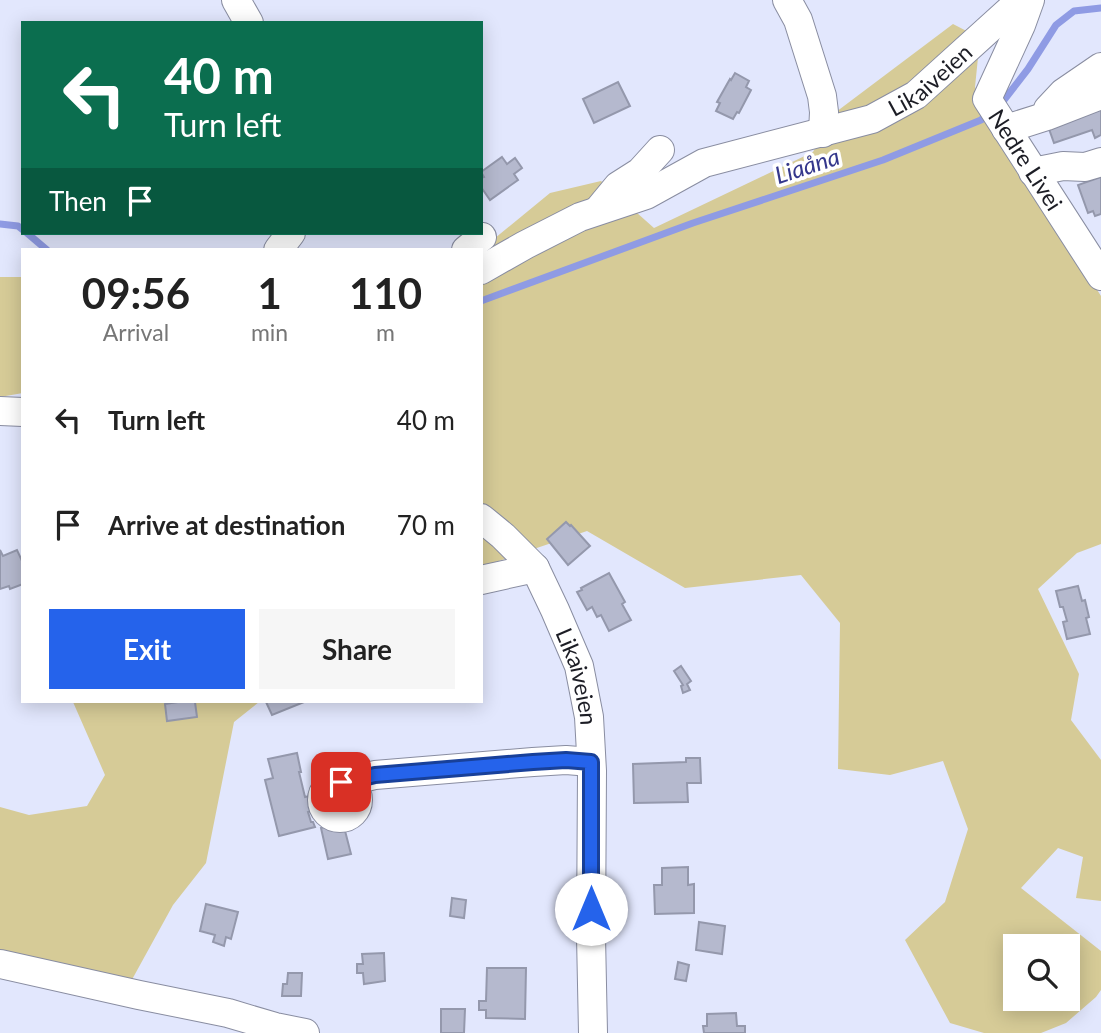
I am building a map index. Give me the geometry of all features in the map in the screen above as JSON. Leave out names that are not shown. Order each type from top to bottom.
[{"type":"street","points":[[236,0],[248,21]]},
{"type":"street","points":[[787,0],[798,20],[821,96],[824,112],[823,133]]},
{"type":"street","name":"Likaiveien","points":[[483,269],[580,217],[646,195],[704,163],[872,119],[916,95],[1021,0]]},
{"type":"street","name":"Nedre Livei","points":[[1030,0],[987,99],[1101,276]]},
{"type":"street","points":[[1038,118],[1063,93],[1101,67]]},
{"type":"street","points":[[1006,129],[1101,95]]},
{"type":"street","points":[[597,211],[618,186],[640,172],[660,149]]},
{"type":"street","points":[[1033,172],[1063,166],[1085,167],[1101,162]]},
{"type":"street","points":[[0,411],[21,412]]},
{"type":"street","name":"Likaiveien","points":[[483,520],[535,568],[579,666],[589,717],[591,762],[593,1033]]},
{"type":"street","points":[[483,580],[535,568]]},
{"type":"street","points":[[352,786],[363,778],[375,775],[566,760],[591,762]]},
{"type":"street","points":[[0,964],[228,1013],[304,1033]]},
{"type":"shaded area","points":[[953,24],[980,38],[975,87],[987,117],[1101,296],[1101,544],[1077,553],[1038,589],[1079,674],[1071,720],[1101,760],[1101,901],[1076,898],[1083,857],[1058,848],[1021,888],[1079,934],[1003,934],[1003,1011],[1080,1011],[1066,1023],[1041,1033],[984,1033],[950,1023],[905,940],[945,902],[968,829],[943,761],[890,775],[838,769],[840,623],[801,575],[685,588],[587,531],[483,565],[483,272],[489,243],[550,193],[601,181],[654,228],[813,152],[832,115]]},
{"type":"shaded area","points":[[0,277],[21,277],[21,393],[0,397]]},
{"type":"shaded area","points":[[73,703],[258,703],[234,722],[206,863],[173,905],[129,985],[0,964],[0,807],[29,815],[87,806],[105,775]]},
{"type":"shaded area","points":[[1080,934],[1101,951],[1101,990],[1080,1011]]},
{"type":"building","points":[[735,73],[749,81],[746,87],[751,90],[733,119],[716,111],[720,103],[717,102]]},
{"type":"building","points":[[618,82],[630,106],[594,123],[583,99]]},
{"type":"building","points":[[1101,107],[1101,135],[1095,138],[1092,130],[1054,143],[1048,126]]},
{"type":"building","points":[[502,157],[507,164],[515,158],[522,168],[514,174],[518,180],[490,200],[483,190],[483,171]]},
{"type":"building","points":[[1101,177],[1101,214],[1095,216],[1093,211],[1088,213],[1078,185]]},
{"type":"building","points":[[566,522],[590,546],[568,565],[547,539]]},
{"type":"building","points":[[0,550],[3,556],[17,550],[21,559],[21,585],[0,589]]},
{"type":"building","points":[[609,573],[625,602],[622,604],[631,620],[609,631],[601,615],[597,617],[592,607],[587,610],[577,592]]},
{"type":"building","points":[[1078,586],[1082,601],[1085,600],[1090,634],[1067,639],[1063,622],[1067,621],[1056,591]]},
{"type":"building","points":[[681,666],[691,681],[687,684],[690,690],[683,693],[683,685],[674,671]]},
{"type":"building","points":[[195,703],[197,717],[167,721],[165,704]]},
{"type":"building","points":[[266,703],[302,703],[272,715]]},
{"type":"building","points":[[297,753],[305,797],[310,796],[313,811],[308,812],[315,827],[279,836],[265,780],[273,778],[268,759]]},
{"type":"building","points":[[686,758],[700,758],[701,783],[687,783],[688,802],[634,803],[633,764],[686,762]]},
{"type":"building","points":[[343,823],[351,854],[328,859],[321,828]]},
{"type":"building","points":[[688,867],[688,885],[694,884],[694,913],[655,914],[654,885],[662,885],[662,868]]},
{"type":"building","points":[[452,898],[466,900],[464,918],[450,916]]},
{"type":"building","points":[[206,904],[238,912],[231,939],[226,937],[224,946],[213,942],[215,935],[200,931]]},
{"type":"building","points":[[699,922],[725,926],[722,954],[696,950]]},
{"type":"building","points":[[384,953],[385,981],[364,984],[363,973],[357,973],[357,964],[363,964],[362,954]]},
{"type":"building","points":[[678,962],[689,965],[686,981],[675,979]]},
{"type":"building","points":[[487,968],[526,968],[525,1019],[486,1018],[486,1010],[479,1010],[479,1001],[486,1001]]},
{"type":"building","points":[[288,973],[302,973],[301,996],[282,996]]},
{"type":"building","points":[[441,1009],[465,1009],[464,1033],[441,1033]]},
{"type":"building","points":[[736,1013],[737,1026],[745,1026],[745,1033],[704,1033],[707,1014]]},
{"type":"waterway","name":"Liaåna","points":[[998,106],[1028,69],[1056,25],[1074,11],[1101,8]]},
{"type":"waterway","name":"Liaåna","points":[[483,300],[693,223],[883,160],[981,120],[989,113]]},
{"type":"waterway","name":"Liaåna","points":[[0,224],[21,228]]},
{"type":"waterway","name":"Liaåna","points":[[29,235],[45,248]]},
{"type":"route","points":[[341,782],[352,786],[363,778],[375,775],[566,760],[591,762],[591,909]]}]
